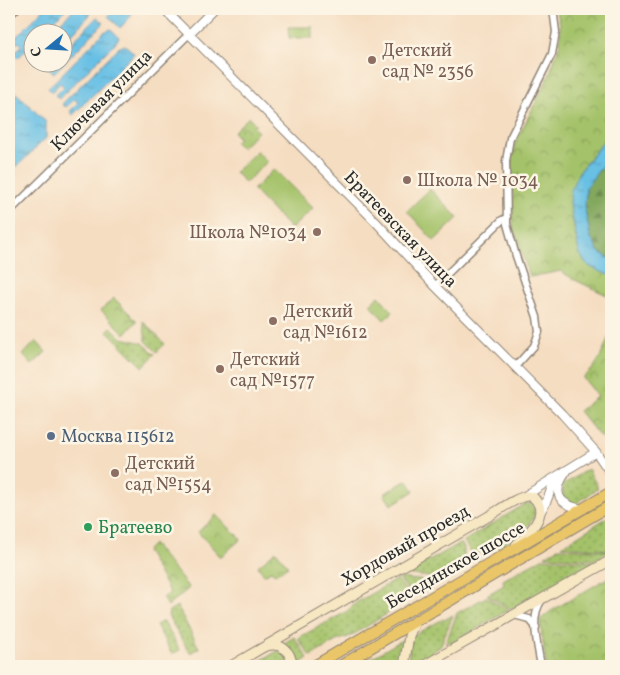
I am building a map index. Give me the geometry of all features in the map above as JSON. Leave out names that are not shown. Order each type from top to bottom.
[{"type":"main road","name":"Бесединское шоссе","points":[[314,666],[611,492]]},
{"type":"main road","points":[[509,552],[527,534],[540,513],[539,505],[534,498],[529,496],[522,497]]},
{"type":"main road","name":"Хордовый проезд","points":[[231,666],[522,497]]},
{"type":"main road","name":"Бесединское шоссе","points":[[340,666],[611,505]]},
{"type":"main road","points":[[423,666],[611,560]]},
{"type":"main road","points":[[404,666],[407,645],[415,622]]},
{"type":"main road","points":[[262,648],[272,645],[281,647],[290,656],[292,666]]},
{"type":"street","points":[[9,16],[16,9]]},
{"type":"street","name":"Братеевская улица","points":[[164,9],[376,222],[435,286],[596,452],[611,474]]},
{"type":"street","name":"Ключевая улица","points":[[9,212],[214,9]]},
{"type":"street","points":[[515,367],[534,346],[539,332],[537,317],[510,237],[507,219],[506,161],[508,146],[515,126],[552,54],[556,32],[553,9]]},
{"type":"street","points":[[435,286],[502,220],[507,219]]},
{"type":"street","name":"Хордовый проезд","points":[[522,497],[596,452]]},
{"type":"street","points":[[568,470],[560,485],[560,498],[567,505],[583,509]]},
{"type":"street","points":[[540,513],[556,477]]},
{"type":"street","points":[[541,666],[536,627],[537,608],[545,597]]},
{"type":"street","points":[[513,614],[529,619],[536,627]]},
{"type":"green space","points":[[556,9],[611,9],[611,132],[579,172],[570,204],[579,252],[584,261],[611,276],[611,297],[573,279],[561,271],[530,277],[513,227],[512,156],[515,143],[549,76],[560,43],[560,23]]},
{"type":"green space","points":[[288,27],[313,27],[313,38],[289,38]]},
{"type":"green space","points":[[249,117],[256,125],[253,127],[258,132],[241,148],[235,142],[239,138],[233,132]]},
{"type":"green space","points":[[257,151],[267,162],[245,183],[235,172]]},
{"type":"green space","points":[[611,153],[611,259],[599,252],[591,238],[585,210],[586,188]]},
{"type":"green space","points":[[274,169],[313,208],[291,229],[253,190]]},
{"type":"green space","points":[[430,189],[458,218],[434,241],[407,211]]},
{"type":"green space","points":[[379,296],[393,312],[384,320],[370,304]]},
{"type":"green space","points":[[114,298],[137,321],[125,334],[101,310]]},
{"type":"green space","points":[[143,321],[165,344],[157,352],[146,341]]},
{"type":"green space","points":[[111,327],[122,338],[143,343],[155,354],[143,367],[107,331]]},
{"type":"green space","points":[[611,331],[611,430],[601,438],[579,411],[598,396],[583,378],[597,363]]},
{"type":"green space","points":[[36,341],[46,352],[32,365],[23,355]]},
{"type":"green space","points":[[588,469],[597,489],[574,505],[563,498],[563,485]]},
{"type":"green space","points":[[407,480],[414,491],[391,505],[384,494]]},
{"type":"green space","points":[[531,503],[535,510],[533,518],[520,533],[488,553],[485,549],[473,556],[464,541],[525,504]]},
{"type":"green space","points":[[216,515],[241,539],[221,557],[198,532]]},
{"type":"green space","points":[[611,515],[611,550],[562,546]]},
{"type":"green space","points":[[461,543],[464,548],[464,562],[437,578],[405,574]]},
{"type":"green space","points":[[153,544],[189,588],[168,606],[163,598],[170,593],[146,551]]},
{"type":"green space","points":[[558,548],[610,551],[595,560],[545,556]]},
{"type":"green space","points":[[276,551],[288,566],[275,574],[271,571],[264,575],[258,566]]},
{"type":"green space","points":[[542,558],[593,562],[511,609],[487,595],[504,585],[503,580]]},
{"type":"green space","points":[[611,576],[611,666],[546,666],[540,620],[551,611]]},
{"type":"green space","points":[[399,578],[429,581],[429,586],[412,596]]},
{"type":"green space","points":[[397,579],[410,597],[392,611],[351,636],[336,641],[311,656],[309,655],[298,638],[346,612],[357,602]]},
{"type":"green space","points":[[486,597],[509,610],[452,643],[451,641],[445,645],[457,613]]},
{"type":"green space","points":[[177,606],[199,648],[190,653],[168,616],[169,611]]},
{"type":"green space","points":[[453,615],[440,647],[430,653],[432,657],[417,666],[408,666],[410,637]]},
{"type":"green space","points":[[163,621],[180,650],[172,654],[156,625]]},
{"type":"green space","points":[[294,637],[308,658],[296,666],[297,662],[292,652],[281,645]]},
{"type":"green space","points":[[405,638],[400,666],[358,666]]},
{"type":"green space","points":[[278,651],[286,654],[289,666],[250,666]]},
{"type":"water","points":[[44,9],[66,9],[53,22],[31,22]]},
{"type":"water","points":[[74,9],[90,9],[92,11],[72,34],[72,22],[60,22]]},
{"type":"water","points":[[116,9],[125,9],[132,15],[120,28],[108,16]]},
{"type":"water","points":[[97,17],[104,23],[72,55],[72,43]]},
{"type":"water","points":[[111,29],[119,37],[59,99],[55,95],[64,87],[60,83],[52,92],[48,88],[64,72],[72,72],[72,64],[104,32]]},
{"type":"water","points":[[22,31],[22,45],[18,42],[10,50],[9,44]]},
{"type":"water","points":[[22,45],[22,54],[18,58],[14,54]]},
{"type":"water","points":[[125,45],[134,53],[73,115],[70,111],[78,103],[75,99],[66,107],[62,104],[118,48]]},
{"type":"water","points":[[9,86],[46,122],[46,138],[9,174]]},
{"type":"water","points":[[611,132],[611,153],[586,188],[585,210],[591,238],[599,252],[611,259],[611,276],[590,267],[584,261],[579,252],[570,204],[571,189],[579,172]]},
{"type":"place","name":"Детский сад № 2356","points":[[372,60]]},
{"type":"place","name":"Школа № 1034","points":[[407,180]]},
{"type":"place","name":"Школа №1034","points":[[317,232]]},
{"type":"place","name":"Детский сад №1612","points":[[273,321]]},
{"type":"place","name":"Детский сад №1577","points":[[220,369]]},
{"type":"place","name":"Москва 115612","points":[[51,436]]},
{"type":"place","name":"Детский сад №1554","points":[[115,473]]},
{"type":"place","name":"Братеево","points":[[88,527]]}]
